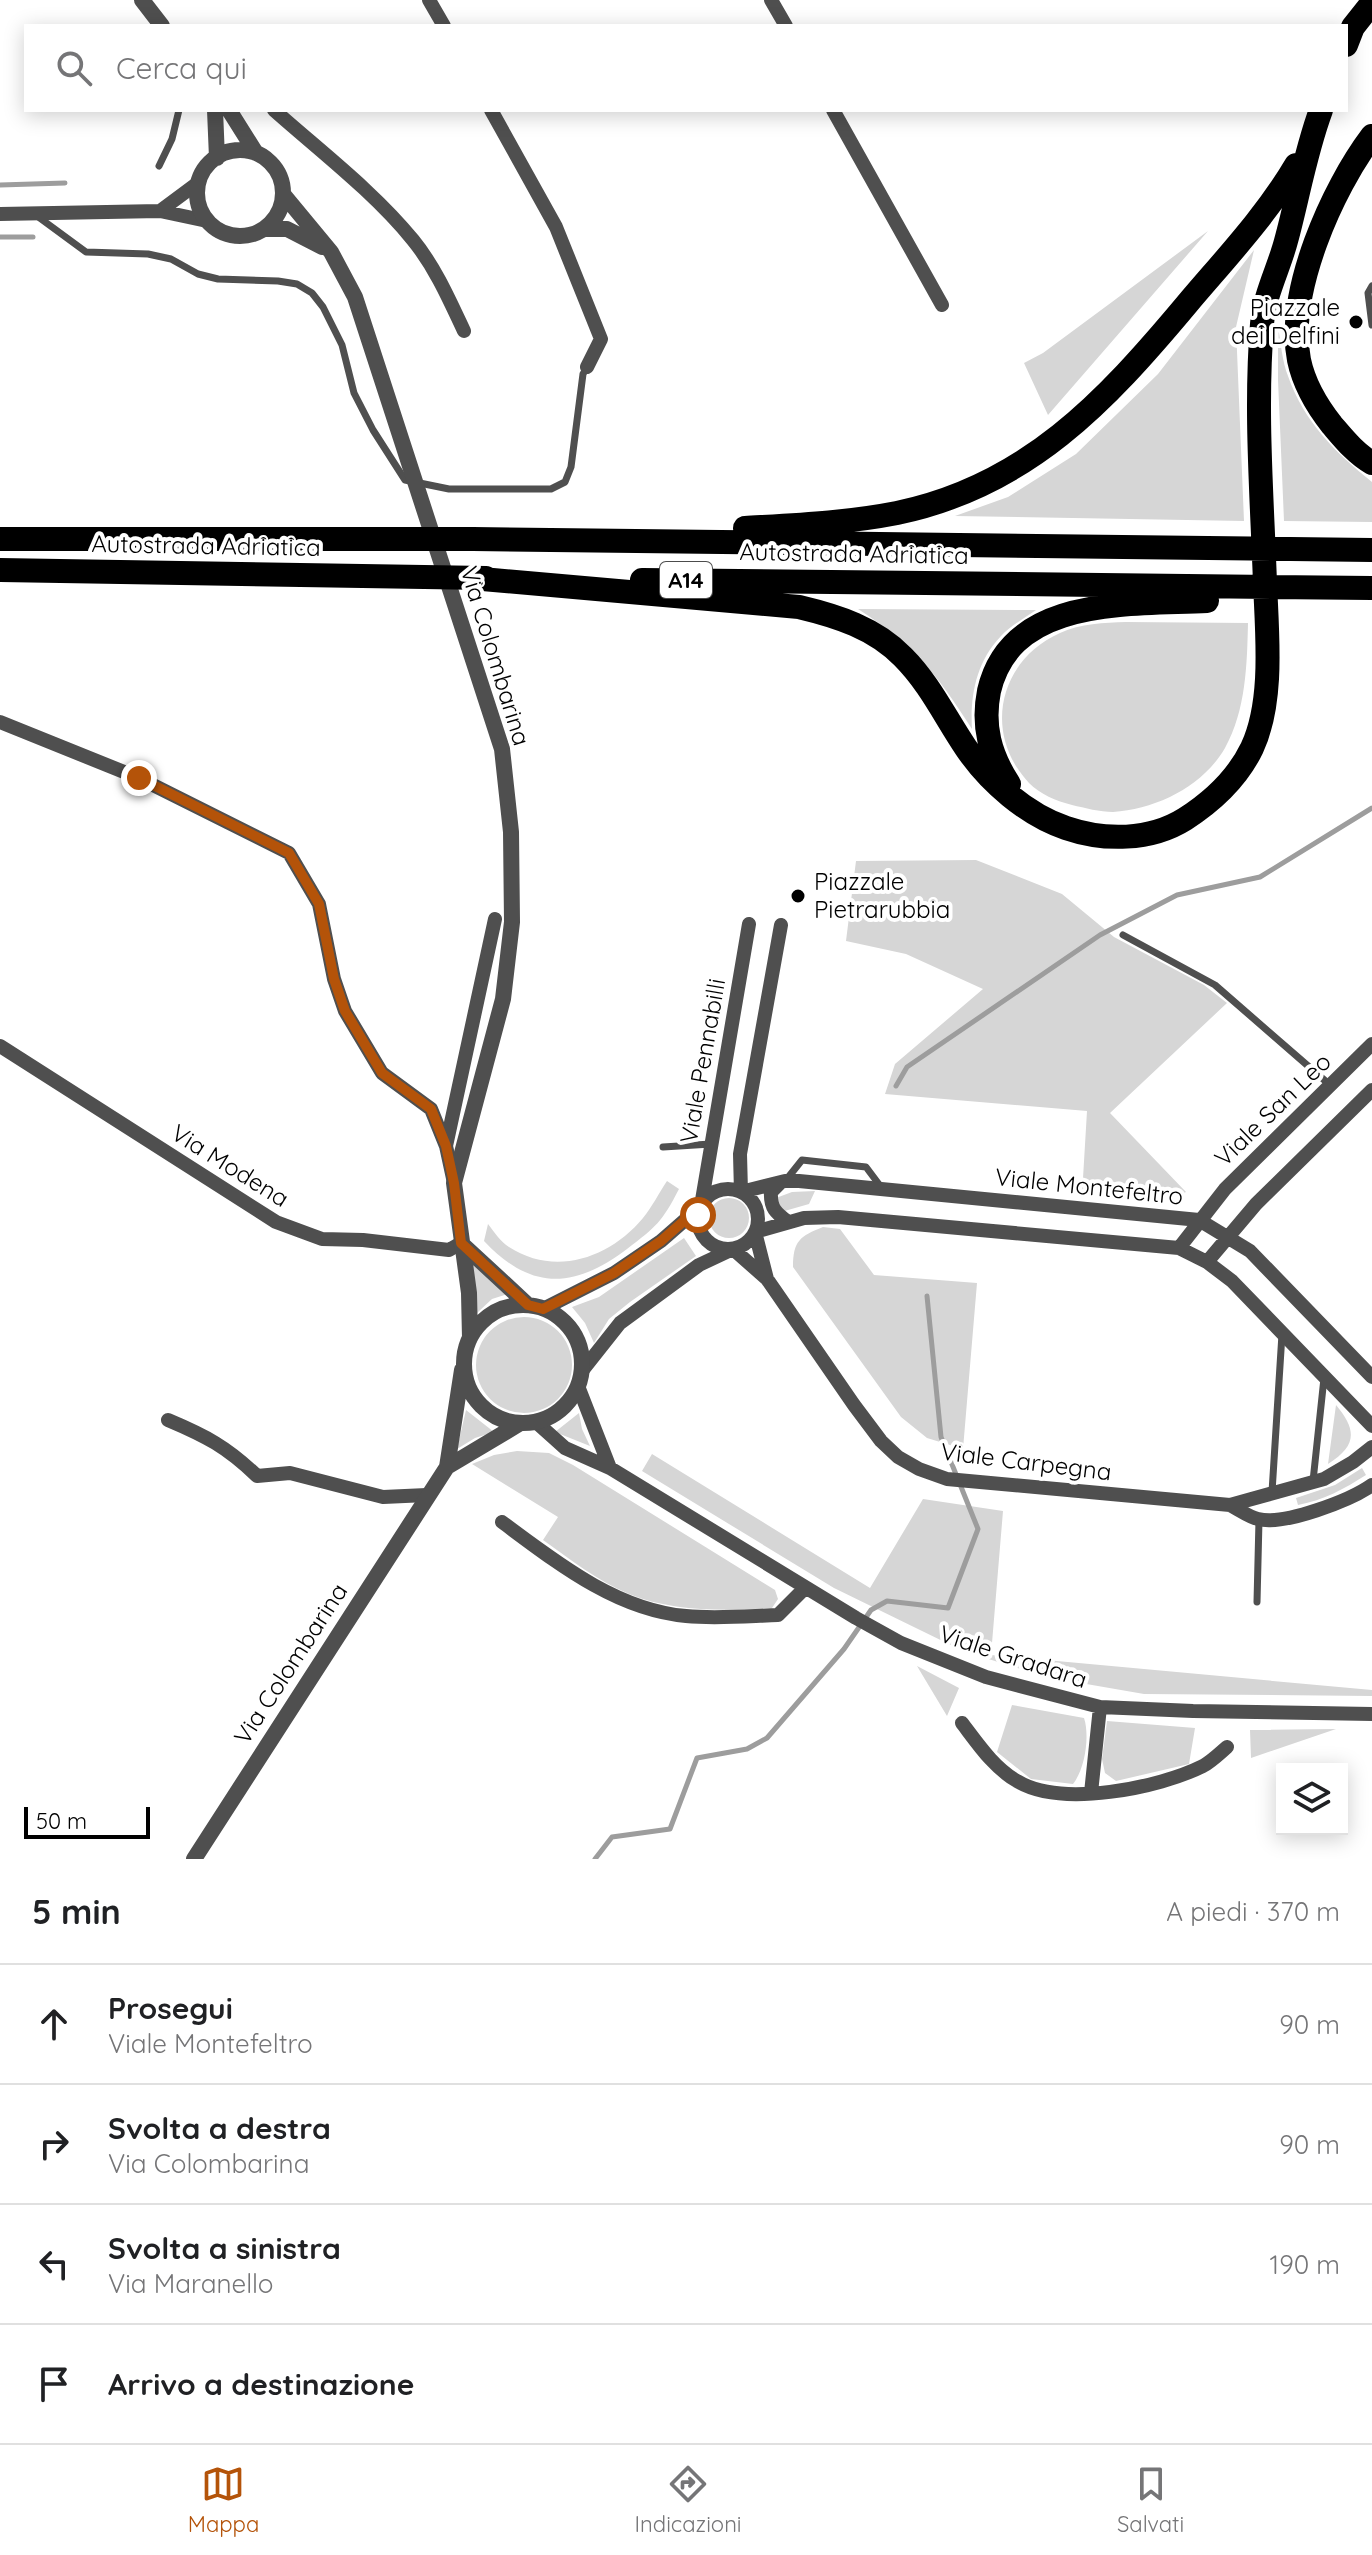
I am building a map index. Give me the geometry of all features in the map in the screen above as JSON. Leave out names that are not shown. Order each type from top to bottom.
[{"type":"highway","points":[[1348,40],[1353,27],[1372,3]]},
{"type":"highway","points":[[471,578],[799,607],[830,614],[880,638],[902,656],[938,701],[967,749],[990,778],[1053,823],[1091,835],[1118,837],[1147,834],[1178,823],[1208,804],[1232,780],[1252,747],[1261,715],[1267,651],[1260,410],[1262,320],[1286,241],[1309,142],[1320,112]]},
{"type":"highway","points":[[473,539],[817,525],[898,513],[973,489],[1049,445],[1131,372],[1277,198],[1309,142]]},
{"type":"highway","points":[[1286,241],[1367,143]]},
{"type":"highway","points":[[1367,143],[1328,213],[1306,268],[1297,332],[1300,361],[1309,389],[1344,440],[1372,463]]},
{"type":"highway","name":"Autostrada Adriatica","points":[[0,539],[473,539],[1372,550]]},
{"type":"highway","name":"Autostrada Adriatica","points":[[0,570],[1372,591]]},
{"type":"highway","points":[[1021,803],[991,751],[986,715],[993,676],[1005,655],[1042,623],[1089,608],[1115,605],[1372,591]]},
{"type":"street","points":[[142,0],[160,24]]},
{"type":"street","points":[[429,0],[443,24]]},
{"type":"street","points":[[771,0],[785,24]]},
{"type":"street","points":[[215,112],[217,158]]},
{"type":"street","points":[[230,112],[256,153]]},
{"type":"street","points":[[276,112],[390,214],[414,241],[437,275],[464,331]]},
{"type":"street","points":[[492,112],[556,227],[601,339],[587,367]]},
{"type":"street","points":[[834,112],[942,305]]},
{"type":"street","points":[[207,221],[198,203],[199,182],[203,173],[217,158],[236,151],[256,153],[279,174],[283,194],[278,214],[264,229]]},
{"type":"street","points":[[160,211],[199,182]]},
{"type":"street","name":"Via Colombarina","points":[[283,194],[331,252],[355,297],[502,749],[511,832],[512,922],[503,999],[454,1183]]},
{"type":"street","points":[[0,214],[160,211],[207,221],[234,236],[264,229],[287,229],[331,252]]},
{"type":"street","name":"Via Colombarina","points":[[0,722],[139,778],[289,853],[319,904],[334,979],[345,1011],[382,1073],[431,1109],[446,1146],[469,1293],[470,1338]]},
{"type":"street","name":"Via Colombarina","points":[[446,1146],[495,919]]},
{"type":"street","name":"Viale Pennabilli","points":[[701,1206],[749,924]]},
{"type":"street","points":[[741,1192],[740,1154],[781,925]]},
{"type":"street","name":"Viale San Leo","points":[[1179,1248],[1225,1189],[1372,1044]]},
{"type":"street","name":"Via Modena","points":[[0,1046],[276,1222],[322,1239],[363,1240],[449,1250],[461,1243]]},
{"type":"street","points":[[1207,1262],[1256,1204],[1372,1090]]},
{"type":"street","points":[[783,1182],[771,1192],[770,1202],[774,1211],[788,1222]]},
{"type":"street","name":"Viale Montefeltro","points":[[741,1192],[783,1182],[1199,1220],[1250,1251],[1372,1377]]},
{"type":"street","points":[[502,1522],[555,1562],[624,1600],[646,1608],[685,1616],[778,1615],[804,1589],[610,1468],[565,1448],[527,1423],[500,1419],[484,1409],[472,1394],[465,1376],[464,1357],[470,1338],[480,1323],[511,1306],[536,1307],[614,1273],[661,1241],[706,1198],[723,1189],[741,1192],[755,1204],[758,1214],[755,1232]]},
{"type":"street","points":[[701,1206],[698,1224],[701,1233],[715,1246],[733,1249]]},
{"type":"street","points":[[527,1423],[554,1415],[568,1403],[580,1379],[620,1323],[699,1265],[742,1246],[755,1232],[804,1218],[962,1234],[1179,1248],[1207,1262],[1232,1281],[1372,1426]]},
{"type":"street","name":"Viale Carpegna","points":[[755,1232],[767,1279]]},
{"type":"street","points":[[461,1243],[536,1307],[561,1318],[574,1333],[581,1352],[580,1379],[610,1468]]},
{"type":"street","name":"Viale Carpegna","points":[[733,1249],[767,1279],[881,1441],[898,1457],[947,1479],[1230,1505],[1324,1479],[1372,1447]]},
{"type":"street","name":"Via Colombarina","points":[[447,1467],[464,1357]]},
{"type":"street","points":[[168,1420],[212,1439],[257,1476],[290,1473],[383,1497],[427,1495]]},
{"type":"street","name":"Via Colombarina","points":[[194,1859],[447,1467],[527,1423]]},
{"type":"street","points":[[1259,1520],[1317,1511],[1359,1494],[1372,1485]]},
{"type":"street","name":"Viale Carpegna","points":[[1230,1505],[1259,1520]]},
{"type":"street","name":"Viale Gradara","points":[[804,1589],[901,1643],[986,1677],[1100,1707],[1372,1714]]},
{"type":"street","name":"Viale Gradara","points":[[1091,1793],[1100,1707]]},
{"type":"street","points":[[962,1723],[988,1756],[1017,1782],[1049,1793],[1068,1795],[1169,1778],[1205,1765],[1227,1747]]},
{"type":"lane","points":[[159,166],[172,139],[179,112]]},
{"type":"lane","points":[[33,213],[86,252],[148,254],[171,259],[198,274],[297,284],[312,293],[323,307],[342,345],[354,393],[405,480],[449,489],[551,489],[565,482],[571,467],[583,374],[587,367]]},
{"type":"lane","points":[[1372,286],[1368,293],[1372,325]]},
{"type":"lane","points":[[1123,935],[1215,985],[1330,1085]]},
{"type":"lane","points":[[663,1147],[711,1144]]},
{"type":"lane","points":[[783,1182],[802,1160],[866,1167],[882,1189]]},
{"type":"lane","points":[[1272,1492],[1282,1332]]},
{"type":"lane","points":[[1313,1482],[1324,1376]]},
{"type":"lane","points":[[1257,1602],[1259,1520]]},
{"type":"shaded area","points":[[1208,231],[1048,415],[1024,363],[1043,353]]},
{"type":"shaded area","points":[[1254,250],[1236,327],[1244,521],[955,516],[1008,497],[1076,454],[1158,374]]},
{"type":"shaded area","points":[[1278,327],[1286,370],[1303,408],[1333,447],[1372,482],[1372,522],[1284,521]]},
{"type":"shaded area","points":[[858,609],[1036,610],[1005,632],[992,646],[980,668],[972,704],[972,729],[947,692],[910,648]]},
{"type":"shaded area","points":[[1126,622],[1248,623],[1244,687],[1232,733],[1216,762],[1204,774],[1177,793],[1146,806],[1113,812],[1087,809],[1054,799],[1029,783],[1014,763],[1005,742],[1002,721],[1004,699],[1011,679],[1039,645],[1060,633],[1084,625]]},
{"type":"shaded area","points":[[976,860],[1062,894],[1114,937],[1204,985],[1227,1003],[1110,1113],[1186,1192],[1168,1199],[1082,1195],[1087,1111],[885,1094],[895,1064],[983,989],[906,954],[846,941],[856,861]]},
{"type":"shaded area","points":[[667,1181],[679,1189],[658,1223],[627,1249],[589,1272],[553,1279],[536,1276],[501,1257],[484,1241],[488,1224],[506,1245],[527,1256],[563,1262],[581,1259],[615,1244],[630,1232]]},
{"type":"shaded area","points":[[815,1191],[809,1204],[781,1212],[776,1198],[792,1192]]},
{"type":"shaded area","points":[[729,1198],[743,1204],[749,1218],[743,1232],[729,1238],[715,1232],[709,1218],[715,1204]]},
{"type":"shaded area","points":[[823,1227],[840,1229],[874,1275],[977,1283],[963,1449],[927,1438],[901,1417],[793,1267],[794,1251],[799,1241]]},
{"type":"shaded area","points":[[684,1238],[696,1256],[609,1319],[594,1343],[585,1323],[572,1307],[599,1297]]},
{"type":"shaded area","points":[[471,1263],[511,1293],[492,1299],[477,1313]]},
{"type":"shaded area","points":[[524,1317],[542,1321],[558,1331],[568,1347],[572,1365],[568,1383],[558,1399],[542,1409],[524,1413],[506,1409],[490,1399],[480,1383],[476,1365],[480,1347],[490,1331],[506,1321]]},
{"type":"shaded area","points":[[1336,1405],[1348,1422],[1351,1437],[1344,1451],[1328,1464]]},
{"type":"shaded area","points":[[466,1410],[494,1432],[475,1438],[457,1449]]},
{"type":"shaded area","points":[[579,1413],[582,1429],[590,1446],[555,1432]]},
{"type":"shaded area","points":[[517,1451],[549,1453],[573,1465],[775,1590],[778,1599],[772,1608],[699,1609],[646,1600],[606,1583],[543,1540],[558,1517],[472,1464],[494,1455]]},
{"type":"shaded area","points":[[652,1454],[870,1588],[923,1499],[1003,1511],[991,1655],[1372,1690],[1372,1696],[1144,1694],[1046,1677],[963,1651],[834,1588],[642,1471]]},
{"type":"shaded area","points":[[1362,1468],[1366,1475],[1350,1485],[1298,1505],[1296,1498],[1335,1485]]},
{"type":"shaded area","points":[[917,1666],[959,1688],[947,1716]]},
{"type":"shaded area","points":[[1012,1705],[1084,1718],[1085,1752],[1081,1770],[1073,1784],[1031,1779],[997,1752]]},
{"type":"shaded area","points":[[1107,1721],[1195,1728],[1189,1764],[1116,1781],[1105,1773],[1102,1759]]},
{"type":"shaded area","points":[[1336,1729],[1251,1758],[1250,1730]]},
{"type":"waterway","points":[[0,185],[65,183]]},
{"type":"waterway","points":[[0,237],[33,237]]},
{"type":"waterway","points":[[896,1086],[907,1067],[1100,935],[1177,895],[1260,877],[1372,808]]},
{"type":"waterway","points":[[595,1859],[612,1837],[670,1829],[697,1758],[747,1749],[767,1738],[844,1649],[871,1610],[887,1601],[948,1608],[978,1529],[941,1437],[927,1296]]},
{"type":"place","name":"Piazzale dei Delfini","points":[[1356,322]]},
{"type":"place","name":"Piazzale Pietrarubbia","points":[[798,896]]},
{"type":"route","points":[[139,778],[289,853],[319,904],[334,979],[345,1011],[382,1073],[431,1109],[446,1146],[461,1243],[528,1305],[543,1309],[614,1273],[661,1241],[701,1206],[698,1215]]}]
